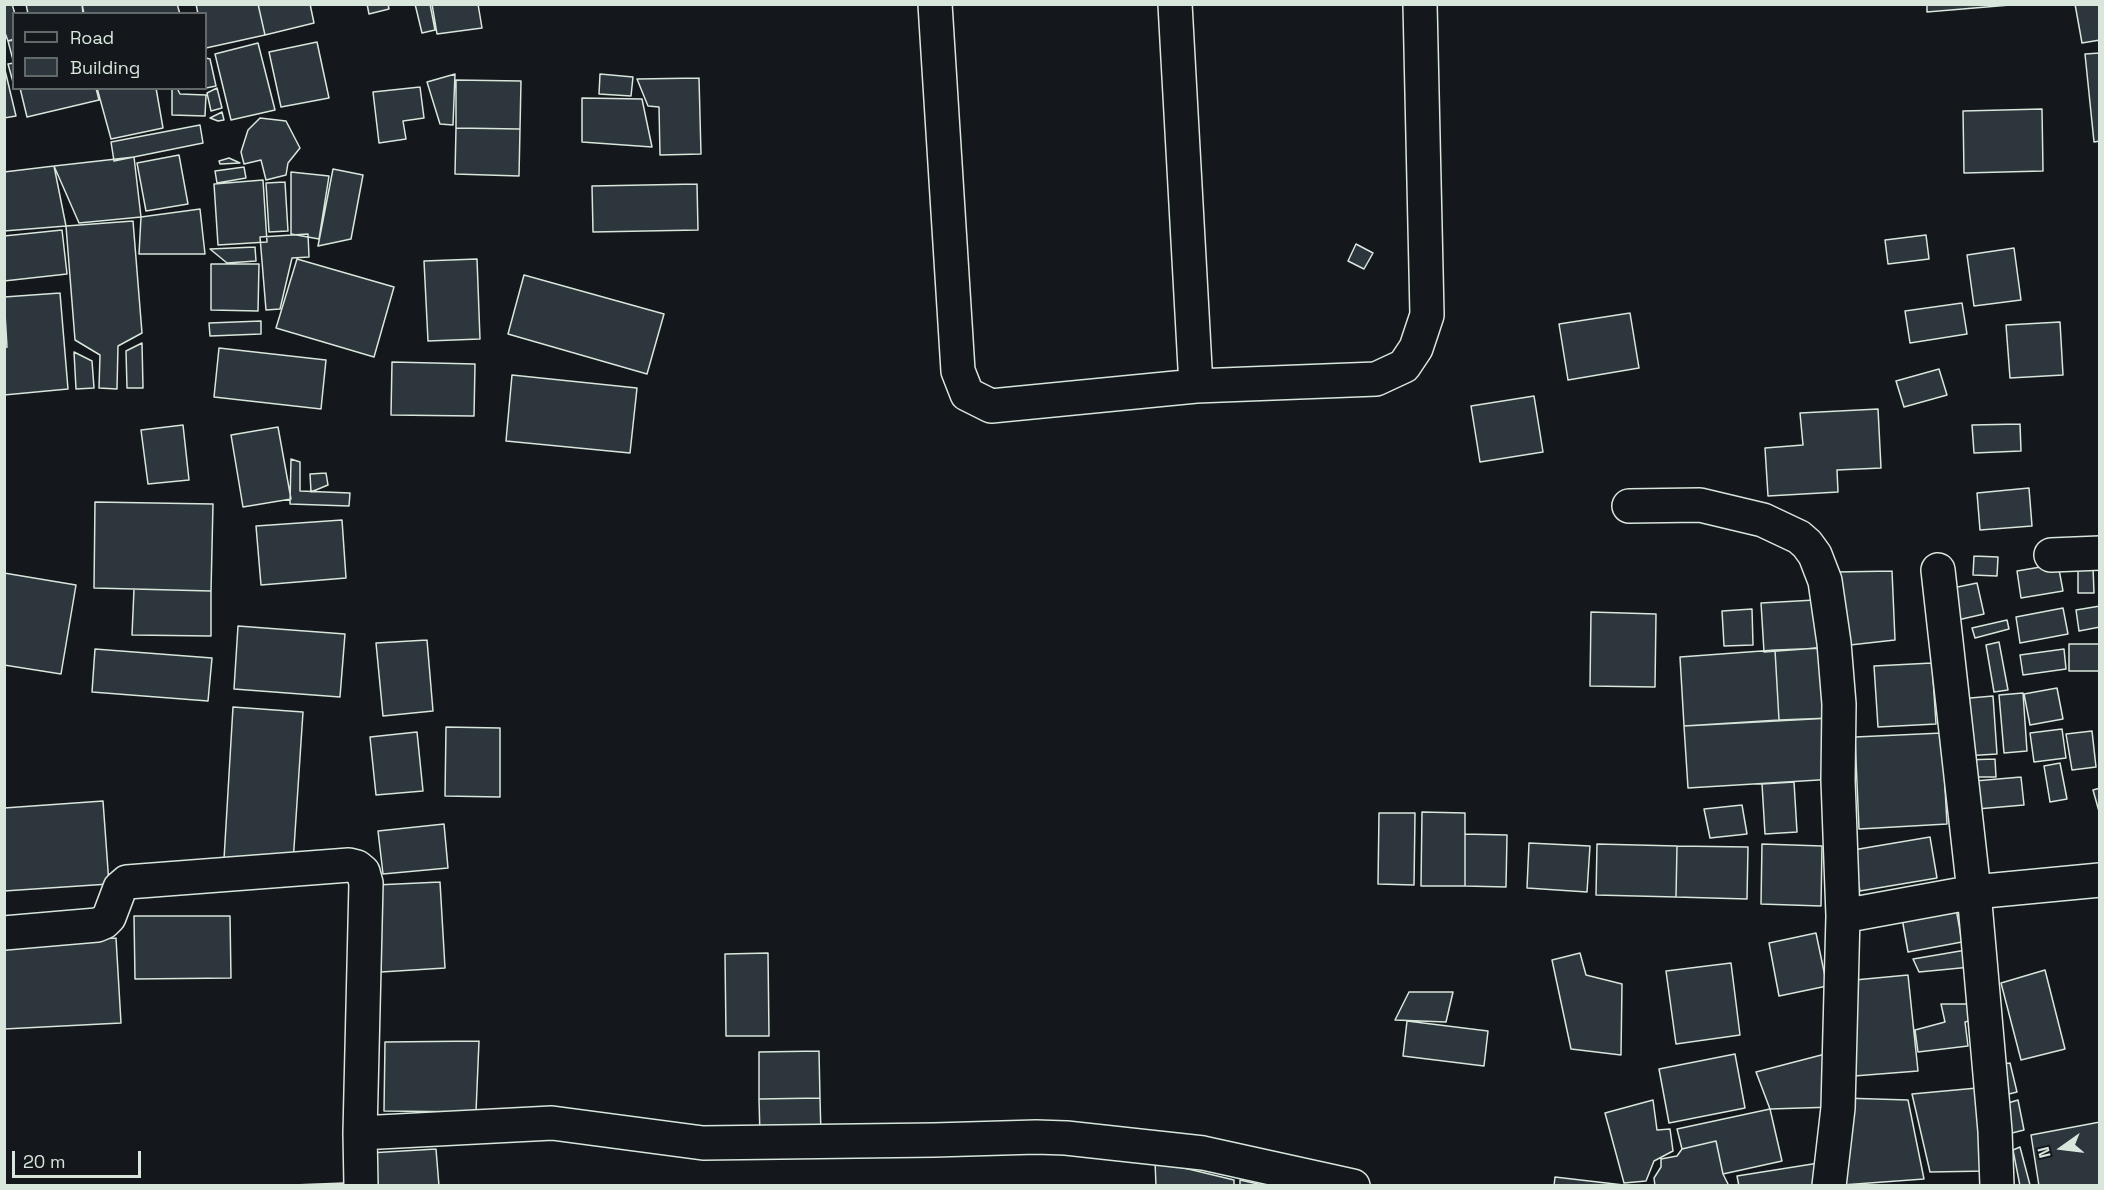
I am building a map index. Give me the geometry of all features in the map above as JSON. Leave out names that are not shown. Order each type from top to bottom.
[{"type":"street","points":[[935,4],[958,371],[967,394],[990,406],[1196,386],[1376,379],[1404,366],[1416,348],[1427,315],[1420,4]]},
{"type":"street","points":[[1175,4],[1196,386]]},
{"type":"street","points":[[1629,506],[1700,505],[1763,520],[1799,537],[1807,544],[1815,555],[1825,581],[1834,643],[1839,705],[1838,780],[1843,915],[1838,1108],[1829,1185]]},
{"type":"street","points":[[2051,555],[2100,553]]},
{"type":"street","points":[[1938,570],[1974,892],[1995,1131],[1997,1185]]},
{"type":"street","points":[[4,933],[96,925],[104,922],[109,917],[122,885],[127,882],[350,865],[357,867],[363,872],[366,883],[360,1133],[361,1185]]},
{"type":"street","points":[[1843,915],[1974,892],[2100,880]]},
{"type":"street","points":[[360,1133],[552,1123],[704,1143],[1066,1138],[1203,1153],[1353,1185]]},
{"type":"building","points":[[4,4],[12,4],[14,12],[12,12],[12,40],[8,41],[4,30]]},
{"type":"building","points":[[26,4],[82,4],[84,12],[28,12]]},
{"type":"building","points":[[82,4],[177,4],[179,12],[83,12]]},
{"type":"building","points":[[196,4],[258,4],[265,35],[207,48],[207,12],[198,12]]},
{"type":"building","points":[[258,4],[310,4],[314,23],[265,35]]},
{"type":"building","points":[[367,4],[388,4],[389,9],[369,14]]},
{"type":"building","points":[[415,4],[430,4],[435,30],[422,33]]},
{"type":"building","points":[[432,4],[478,4],[482,28],[437,34]]},
{"type":"building","points":[[1927,4],[2010,4],[2010,5],[1927,12]]},
{"type":"building","points":[[2075,4],[2100,4],[2100,40],[2082,43]]},
{"type":"building","points":[[12,40],[12,56],[8,41]]},
{"type":"building","points":[[317,42],[329,98],[281,107],[269,52]]},
{"type":"building","points":[[258,43],[275,110],[231,120],[215,54]]},
{"type":"building","points":[[2100,53],[2100,141],[2094,142],[2085,54]]},
{"type":"building","points":[[207,58],[210,59],[216,86],[207,88]]},
{"type":"building","points":[[12,63],[12,78],[8,64]]},
{"type":"building","points":[[4,66],[16,116],[4,118]]},
{"type":"building","points":[[455,74],[453,125],[440,124],[427,82]]},
{"type":"building","points":[[600,74],[633,77],[631,96],[599,94]]},
{"type":"building","points":[[699,78],[701,154],[660,155],[659,107],[648,106],[637,79]]},
{"type":"building","points":[[456,80],[521,81],[520,129],[456,128]]},
{"type":"building","points":[[420,87],[424,118],[403,121],[406,139],[379,143],[373,92]]},
{"type":"building","points":[[217,88],[222,108],[211,111],[207,93]]},
{"type":"building","points":[[20,90],[96,90],[99,100],[27,117]]},
{"type":"building","points":[[98,90],[156,90],[163,128],[111,139]]},
{"type":"building","points":[[172,90],[178,90],[180,94],[206,95],[205,116],[172,115]]},
{"type":"building","points":[[582,98],[642,99],[652,147],[582,142]]},
{"type":"building","points":[[2042,109],[2043,171],[1964,173],[1963,111]]},
{"type":"building","points":[[222,112],[224,120],[218,121],[210,118]]},
{"type":"building","points":[[260,118],[286,121],[300,148],[288,163],[286,175],[266,180],[261,160],[244,164],[241,152],[248,130]]},
{"type":"building","points":[[200,125],[203,143],[114,161],[111,142]]},
{"type":"building","points":[[456,128],[520,129],[519,176],[455,174]]},
{"type":"building","points":[[179,155],[188,204],[146,211],[137,163]]},
{"type":"building","points":[[134,157],[141,217],[79,223],[54,166]]},
{"type":"building","points":[[229,158],[240,163],[220,164],[219,161]]},
{"type":"building","points":[[54,166],[66,226],[4,231],[4,172]]},
{"type":"building","points":[[244,167],[246,178],[217,183],[215,171]]},
{"type":"building","points":[[333,169],[363,175],[351,239],[318,246]]},
{"type":"building","points":[[291,172],[329,176],[319,239],[291,234]]},
{"type":"building","points":[[263,180],[267,242],[218,245],[214,184]]},
{"type":"building","points":[[285,182],[288,231],[269,232],[266,183]]},
{"type":"building","points":[[697,184],[698,230],[593,232],[592,186]]},
{"type":"building","points":[[200,209],[205,254],[139,254],[141,217]]},
{"type":"building","points":[[133,221],[142,333],[118,346],[117,389],[99,388],[100,355],[75,340],[66,226]]},
{"type":"building","points":[[62,230],[67,274],[4,281],[4,236]]},
{"type":"building","points":[[308,234],[309,257],[292,258],[280,309],[266,310],[260,237]]},
{"type":"building","points":[[1926,235],[1929,259],[1888,264],[1885,240]]},
{"type":"building","points":[[1356,244],[1373,253],[1364,269],[1348,261]]},
{"type":"building","points":[[255,247],[256,261],[227,263],[210,249]]},
{"type":"building","points":[[2014,248],[2021,300],[1974,306],[1967,255]]},
{"type":"building","points":[[297,259],[394,287],[374,357],[276,328]]},
{"type":"building","points":[[477,259],[480,339],[428,341],[424,261]]},
{"type":"building","points":[[211,264],[259,264],[258,311],[211,310]]},
{"type":"building","points":[[524,275],[664,314],[647,374],[508,334]]},
{"type":"building","points":[[60,293],[68,389],[4,395],[4,348],[7,347],[4,297]]},
{"type":"building","points":[[1962,303],[1967,334],[1910,343],[1905,311]]},
{"type":"building","points":[[1630,313],[1639,368],[1568,380],[1559,324]]},
{"type":"building","points":[[261,321],[261,334],[210,336],[209,323]]},
{"type":"building","points":[[2060,322],[2063,375],[2010,378],[2006,325]]},
{"type":"building","points":[[142,343],[143,388],[127,388],[126,351]]},
{"type":"building","points":[[219,348],[326,360],[321,409],[214,397]]},
{"type":"building","points":[[74,352],[92,361],[94,388],[76,389]]},
{"type":"building","points":[[392,362],[475,364],[474,416],[391,415]]},
{"type":"building","points":[[1939,369],[1947,395],[1904,407],[1896,381]]},
{"type":"building","points":[[512,375],[637,388],[630,453],[506,441]]},
{"type":"building","points":[[1534,396],[1543,452],[1480,462],[1471,406]]},
{"type":"building","points":[[1878,409],[1881,468],[1837,470],[1838,492],[1768,496],[1765,448],[1803,445],[1800,413]]},
{"type":"building","points":[[2020,424],[2021,451],[1974,453],[1972,425]]},
{"type":"building","points":[[183,425],[189,480],[148,484],[141,430]]},
{"type":"building","points":[[278,427],[291,499],[243,507],[231,435]]},
{"type":"building","points":[[291,459],[300,462],[300,491],[350,493],[349,506],[290,504]]},
{"type":"building","points":[[326,473],[328,485],[311,492],[310,474]]},
{"type":"building","points":[[2029,488],[2032,526],[1980,530],[1977,493]]},
{"type":"building","points":[[95,502],[213,504],[211,591],[94,588]]},
{"type":"building","points":[[342,520],[346,578],[261,585],[256,526]]},
{"type":"building","points":[[1974,556],[1998,557],[1997,576],[1973,575]]},
{"type":"building","points":[[2058,564],[2063,591],[2021,598],[2017,571]]},
{"type":"building","points":[[2093,567],[2094,593],[2078,593],[2078,568]]},
{"type":"building","points":[[1892,571],[1895,640],[1841,646],[1836,572]]},
{"type":"building","points":[[4,573],[76,585],[61,674],[4,665]]},
{"type":"building","points":[[1977,583],[1984,614],[1949,622],[1943,590]]},
{"type":"building","points":[[134,589],[211,591],[211,636],[132,635]]},
{"type":"building","points":[[1815,600],[1818,648],[1764,652],[1761,603]]},
{"type":"building","points":[[2100,606],[2100,627],[2079,631],[2076,610]]},
{"type":"building","points":[[2063,608],[2068,634],[2020,643],[2016,617]]},
{"type":"building","points":[[1752,609],[1753,645],[1724,646],[1722,611]]},
{"type":"building","points":[[1591,612],[1656,614],[1655,687],[1590,686]]},
{"type":"building","points":[[2007,620],[2009,629],[1975,638],[1972,628]]},
{"type":"building","points":[[238,626],[345,634],[340,697],[234,689]]},
{"type":"building","points":[[427,640],[433,711],[383,716],[376,643]]},
{"type":"building","points":[[1999,642],[2008,690],[1994,692],[1986,645]]},
{"type":"building","points":[[2069,644],[2100,644],[2100,671],[2069,671]]},
{"type":"building","points":[[1827,648],[1831,718],[1779,720],[1775,650]]},
{"type":"building","points":[[95,649],[212,658],[208,701],[92,692]]},
{"type":"building","points":[[2064,649],[2066,669],[2023,675],[2020,655]]},
{"type":"building","points":[[1775,650],[1779,720],[1684,726],[1680,657]]},
{"type":"building","points":[[1932,663],[1936,724],[1878,727],[1874,666]]},
{"type":"building","points":[[2057,688],[2063,719],[2030,725],[2024,694]]},
{"type":"building","points":[[2023,693],[2027,751],[2004,753],[1999,695]]},
{"type":"building","points":[[1993,696],[1997,754],[1964,756],[1959,699]]},
{"type":"building","points":[[233,707],[303,712],[293,863],[224,859]]},
{"type":"building","points":[[1831,718],[1835,779],[1688,788],[1684,726]]},
{"type":"building","points":[[446,727],[500,728],[500,797],[445,796]]},
{"type":"building","points":[[2062,729],[2066,758],[2034,762],[2030,733]]},
{"type":"building","points":[[2092,731],[2096,767],[2072,770],[2066,734]]},
{"type":"building","points":[[417,732],[423,791],[376,795],[370,737]]},
{"type":"building","points":[[1942,733],[1947,824],[1859,829],[1855,737]]},
{"type":"building","points":[[1995,759],[1996,777],[1966,777],[1965,760]]},
{"type":"building","points":[[2060,763],[2067,799],[2050,802],[2044,766]]},
{"type":"building","points":[[2021,777],[2024,805],[1977,809],[1975,781]]},
{"type":"building","points":[[1794,782],[1797,832],[1765,834],[1762,784]]},
{"type":"building","points":[[2100,788],[2100,815],[2093,790]]},
{"type":"building","points":[[103,801],[109,884],[4,891],[4,808]]},
{"type":"building","points":[[1742,805],[1747,834],[1710,838],[1704,809]]},
{"type":"building","points":[[1422,812],[1465,813],[1465,886],[1421,886]]},
{"type":"building","points":[[1379,813],[1415,813],[1414,885],[1378,884]]},
{"type":"building","points":[[444,824],[448,868],[383,874],[378,831]]},
{"type":"building","points":[[1465,834],[1507,835],[1506,887],[1465,886]]},
{"type":"building","points":[[1930,837],[1937,878],[1860,891],[1853,850]]},
{"type":"building","points":[[1529,843],[1590,846],[1587,892],[1527,888]]},
{"type":"building","points":[[1597,844],[1677,846],[1676,897],[1596,895]]},
{"type":"building","points":[[1762,844],[1822,846],[1821,906],[1761,904]]},
{"type":"building","points":[[1677,846],[1748,847],[1747,899],[1676,897]]},
{"type":"building","points":[[440,882],[445,968],[381,972],[376,885]]},
{"type":"building","points":[[1954,897],[1962,942],[1908,952],[1900,907]]},
{"type":"building","points":[[134,916],[230,916],[231,978],[135,979]]},
{"type":"building","points":[[1816,933],[1827,986],[1779,996],[1769,943]]},
{"type":"building","points":[[116,938],[121,1023],[4,1029],[4,944]]},
{"type":"building","points":[[1966,950],[1971,967],[1919,972],[1913,959]]},
{"type":"building","points":[[768,953],[769,1036],[726,1036],[725,954]]},
{"type":"building","points":[[1580,953],[1586,975],[1622,984],[1621,1055],[1571,1049],[1552,960]]},
{"type":"building","points":[[1731,963],[1740,1035],[1676,1044],[1666,971]]},
{"type":"building","points":[[2045,970],[2065,1049],[2021,1060],[2001,983]]},
{"type":"building","points":[[1908,975],[1918,1071],[1854,1076],[1844,981]]},
{"type":"building","points":[[1409,992],[1453,992],[1446,1022],[1395,1020]]},
{"type":"building","points":[[1941,1004],[1973,1004],[1977,1019],[1965,1022],[1968,1046],[1918,1052],[1915,1030],[1945,1022]]},
{"type":"building","points":[[1407,1021],[1488,1031],[1484,1066],[1403,1056]]},
{"type":"building","points":[[479,1041],[476,1112],[384,1111],[385,1042]]},
{"type":"building","points":[[819,1051],[820,1098],[759,1099],[759,1052]]},
{"type":"building","points":[[1829,1053],[1834,1107],[1770,1109],[1756,1072]]},
{"type":"building","points":[[1735,1054],[1745,1108],[1669,1123],[1659,1069]]},
{"type":"building","points":[[2010,1063],[2017,1092],[2009,1094],[2001,1064]]},
{"type":"building","points":[[1977,1088],[1987,1171],[1930,1172],[1912,1094]]},
{"type":"building","points":[[820,1098],[821,1135],[760,1137],[759,1099]]},
{"type":"building","points":[[1843,1098],[1908,1100],[1924,1179],[1842,1185]]},
{"type":"building","points":[[1653,1100],[1657,1130],[1670,1129],[1673,1151],[1654,1161],[1646,1181],[1624,1183],[1605,1113]]},
{"type":"building","points":[[2018,1100],[2024,1130],[2012,1133],[2008,1103]]},
{"type":"building","points":[[1770,1109],[1782,1161],[1723,1174],[1716,1141],[1682,1149],[1677,1129]]},
{"type":"building","points":[[2100,1122],[2100,1186],[2039,1186],[2031,1135]]},
{"type":"building","points":[[1716,1141],[1723,1174],[1729,1186],[1655,1186],[1654,1178],[1661,1167],[1661,1159],[1677,1156],[1682,1149]]},
{"type":"building","points":[[2020,1147],[2029,1186],[2020,1186],[2013,1150]]},
{"type":"building","points":[[436,1149],[439,1186],[371,1186],[369,1153]]},
{"type":"building","points":[[1155,1161],[1234,1180],[1234,1186],[1156,1186]]},
{"type":"building","points":[[1825,1162],[1824,1186],[1739,1186],[1737,1176]]},
{"type":"building","points":[[1555,1177],[1632,1186],[1554,1186]]},
{"type":"building","points":[[1240,1180],[1267,1186],[1240,1186]]},
{"type":"building","points":[[344,1183],[344,1186],[293,1185]]}]
